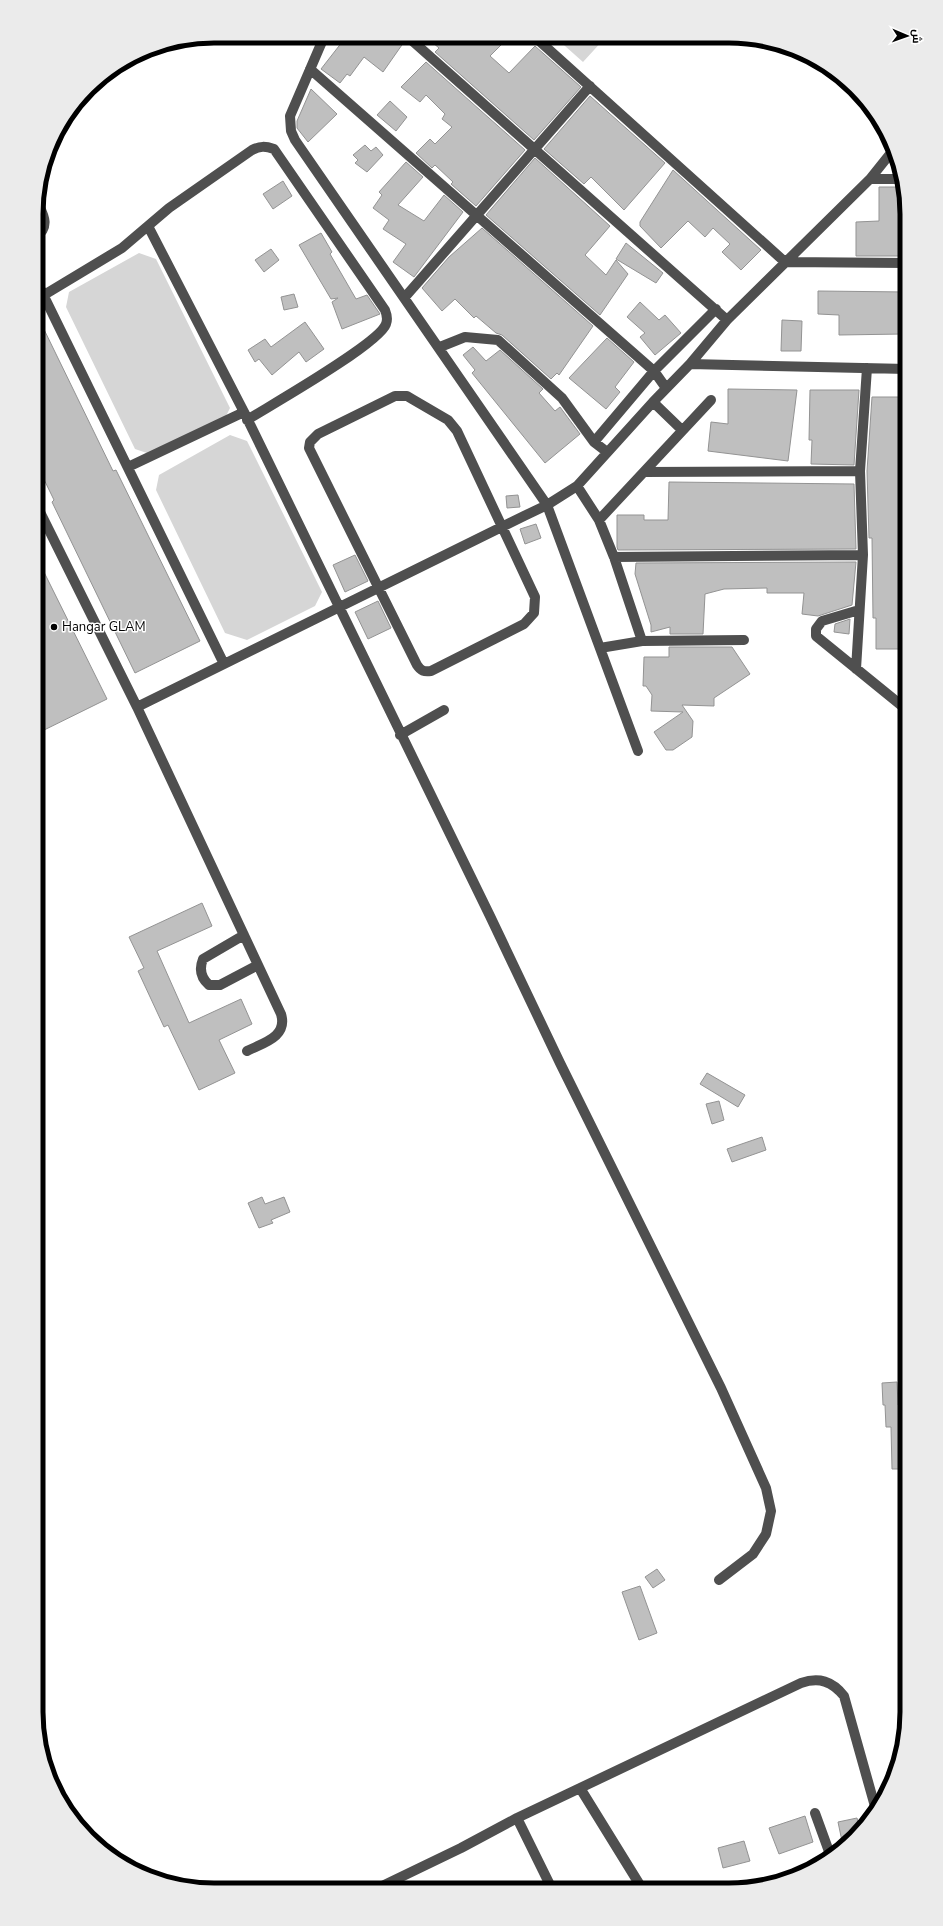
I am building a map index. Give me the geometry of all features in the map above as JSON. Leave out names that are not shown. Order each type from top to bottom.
[{"type":"street","points":[[321,43],[290,116],[291,131],[295,140],[548,504],[638,751]]},
{"type":"street","points":[[415,43],[727,320]]},
{"type":"street","points":[[542,43],[785,262],[900,263]]},
{"type":"street","points":[[310,69],[654,371],[666,388]]},
{"type":"street","points":[[405,297],[590,86]]},
{"type":"street","points":[[128,467],[245,416],[337,364],[367,343],[386,325],[388,317],[385,310],[274,149],[267,146],[252,150],[169,208],[118,251],[44,295],[224,664]]},
{"type":"street","points":[[137,707],[503,527],[548,504],[577,486],[653,402],[690,364],[727,320],[870,179],[889,155]]},
{"type":"street","points":[[870,179],[896,179]]},
{"type":"street","points":[[43,214],[46,220],[46,226],[43,232]]},
{"type":"street","points":[[148,226],[245,416],[490,916],[560,1063],[722,1388],[766,1488],[771,1511],[766,1534],[753,1554],[719,1580]]},
{"type":"street","points":[[594,442],[654,371],[716,309]]},
{"type":"street","points":[[440,347],[465,337],[498,340],[562,398],[594,442],[607,452]]},
{"type":"street","points":[[690,364],[900,369]]},
{"type":"street","points":[[856,669],[863,555],[860,471],[867,368]]},
{"type":"street","points":[[394,396],[412,399],[448,420],[457,431],[503,527],[535,597],[534,613],[524,624],[431,671],[425,672],[420,670],[309,448],[310,442],[313,437],[394,396]]},
{"type":"street","points":[[599,520],[711,400]]},
{"type":"street","points":[[653,402],[682,430]]},
{"type":"street","points":[[644,472],[860,471]]},
{"type":"street","points":[[577,486],[599,520],[614,557],[642,641]]},
{"type":"street","points":[[43,518],[137,707],[258,965],[283,1023],[280,1032],[274,1037],[246,1051]]},
{"type":"street","points":[[614,557],[863,555]]},
{"type":"street","points":[[860,610],[822,621],[816,629],[816,636],[900,704]]},
{"type":"street","points":[[600,648],[642,641],[744,640]]},
{"type":"street","points":[[400,734],[444,710]]},
{"type":"street","points":[[244,936],[203,959],[200,971],[205,981],[210,985],[220,985],[258,965]]},
{"type":"street","points":[[388,1883],[461,1848],[517,1818],[801,1683],[811,1680],[820,1680],[830,1683],[838,1688],[844,1696],[874,1802]]},
{"type":"street","points":[[580,1788],[639,1883]]},
{"type":"street","points":[[815,1812],[829,1851]]},
{"type":"street","points":[[517,1818],[549,1883]]},
{"type":"shaded area","points":[[562,43],[600,43],[583,62]]},
{"type":"shaded area","points":[[139,253],[156,259],[230,408],[223,422],[156,456],[135,449],[66,307],[69,292]]},
{"type":"shaded area","points":[[230,435],[247,441],[322,592],[315,606],[247,640],[225,633],[156,490],[159,475]]},
{"type":"building","points":[[341,43],[403,43],[383,72],[364,57],[350,76],[347,74],[340,83],[321,69]]},
{"type":"building","points":[[433,43],[503,43],[490,56],[509,73],[535,46],[581,87],[534,140],[435,52],[439,48]]},
{"type":"building","points":[[426,62],[525,150],[476,206],[451,184],[453,182],[435,165],[432,168],[416,153],[430,139],[435,144],[452,127],[442,119],[445,114],[426,95],[420,102],[401,87]]},
{"type":"building","points":[[311,89],[337,114],[308,142],[297,128],[297,121]]},
{"type":"building","points":[[590,96],[665,163],[624,210],[591,177],[584,184],[544,149]]},
{"type":"building","points":[[390,101],[407,117],[396,131],[377,115]]},
{"type":"building","points":[[365,145],[371,151],[376,147],[383,155],[367,172],[355,163],[358,160],[353,155]]},
{"type":"building","points":[[535,158],[610,226],[585,255],[606,275],[616,260],[628,274],[600,315],[486,215]]},
{"type":"building","points":[[406,162],[423,177],[398,205],[424,221],[444,195],[463,212],[414,277],[393,262],[406,244],[383,229],[389,220],[373,208],[382,195],[379,192]]},
{"type":"building","points":[[673,170],[761,250],[741,270],[722,252],[730,244],[713,228],[705,237],[688,221],[661,248],[640,226],[640,222]]},
{"type":"building","points":[[283,181],[292,196],[273,209],[263,194]]},
{"type":"building","points":[[879,187],[898,187],[900,203],[900,256],[856,256],[856,222],[879,221]]},
{"type":"building","points":[[482,228],[593,326],[559,375],[557,373],[551,379],[502,335],[496,333],[476,316],[474,318],[455,299],[442,311],[422,288],[449,257]]},
{"type":"building","points":[[321,233],[332,252],[330,254],[356,299],[367,295],[380,314],[342,329],[332,302],[338,298],[331,299],[299,245]]},
{"type":"building","points":[[626,243],[663,273],[656,283],[616,259]]},
{"type":"building","points":[[271,249],[279,260],[264,272],[255,260]]},
{"type":"building","points":[[818,291],[900,292],[900,334],[839,335],[839,315],[818,314]]},
{"type":"building","points":[[294,294],[298,307],[284,310],[281,297]]},
{"type":"building","points":[[640,302],[659,320],[665,315],[681,333],[655,355],[640,337],[645,333],[627,317]]},
{"type":"building","points":[[782,320],[802,321],[801,351],[781,351]]},
{"type":"building","points":[[305,322],[324,349],[306,362],[299,352],[272,375],[259,359],[255,362],[248,350],[265,339],[271,347]]},
{"type":"building","points":[[43,327],[113,471],[116,470],[200,641],[135,673],[52,502],[54,500],[43,477]]},
{"type":"building","points":[[607,338],[634,362],[615,387],[620,392],[606,409],[569,378]]},
{"type":"building","points":[[473,347],[486,361],[500,350],[543,389],[539,393],[555,411],[560,407],[580,434],[545,463],[472,373],[475,370],[463,355]]},
{"type":"building","points":[[728,389],[797,390],[788,461],[708,451],[711,422],[728,424]]},
{"type":"building","points":[[810,390],[859,390],[854,465],[811,464],[812,440],[809,440]]},
{"type":"building","points":[[872,397],[900,397],[900,649],[876,649],[876,618],[873,618],[872,538],[869,538],[867,471]]},
{"type":"building","points":[[669,482],[854,484],[856,549],[618,550],[617,515],[644,515],[644,520],[668,520]]},
{"type":"building","points":[[518,495],[520,507],[507,508],[506,496]]},
{"type":"building","points":[[536,524],[541,538],[525,544],[520,529]]},
{"type":"building","points":[[355,555],[368,581],[345,592],[333,565]]},
{"type":"building","points":[[856,562],[852,605],[818,616],[802,614],[804,593],[767,593],[767,588],[724,589],[705,594],[703,634],[670,634],[670,627],[651,632],[651,625],[635,574],[636,563]]},
{"type":"building","name":"Hangar GLAM","points":[[43,570],[107,699],[43,731]]},
{"type":"building","points":[[378,601],[391,628],[368,639],[355,612]]},
{"type":"building","points":[[850,619],[849,634],[834,632],[835,624]]},
{"type":"building","points":[[669,647],[732,647],[750,674],[714,698],[714,706],[682,705],[693,721],[692,737],[673,750],[666,750],[654,732],[683,712],[651,711],[652,695],[646,686],[643,686],[644,657],[669,657]]},
{"type":"building","points":[[202,903],[212,926],[157,951],[189,1023],[241,999],[252,1024],[219,1040],[235,1073],[199,1090],[168,1025],[164,1027],[138,971],[144,968],[129,937]]},
{"type":"building","points":[[707,1073],[745,1095],[738,1107],[700,1084]]},
{"type":"building","points":[[719,1101],[724,1120],[712,1124],[706,1104]]},
{"type":"building","points":[[762,1137],[766,1150],[732,1162],[727,1149]]},
{"type":"building","points":[[262,1197],[265,1204],[284,1197],[290,1212],[271,1220],[273,1223],[259,1228],[248,1203]]},
{"type":"building","points":[[897,1382],[898,1405],[900,1405],[900,1469],[892,1469],[891,1427],[886,1427],[882,1383]]},
{"type":"building","points":[[657,1569],[665,1580],[653,1588],[645,1577]]},
{"type":"building","points":[[640,1586],[657,1633],[639,1640],[622,1592]]},
{"type":"building","points":[[805,1816],[813,1842],[779,1854],[769,1828]]},
{"type":"building","points":[[857,1818],[858,1823],[842,1840],[838,1822]]},
{"type":"building","points":[[744,1841],[750,1861],[723,1868],[718,1848]]},
{"type":"place","name":"Hangar GLAM","points":[[54,627]]}]
